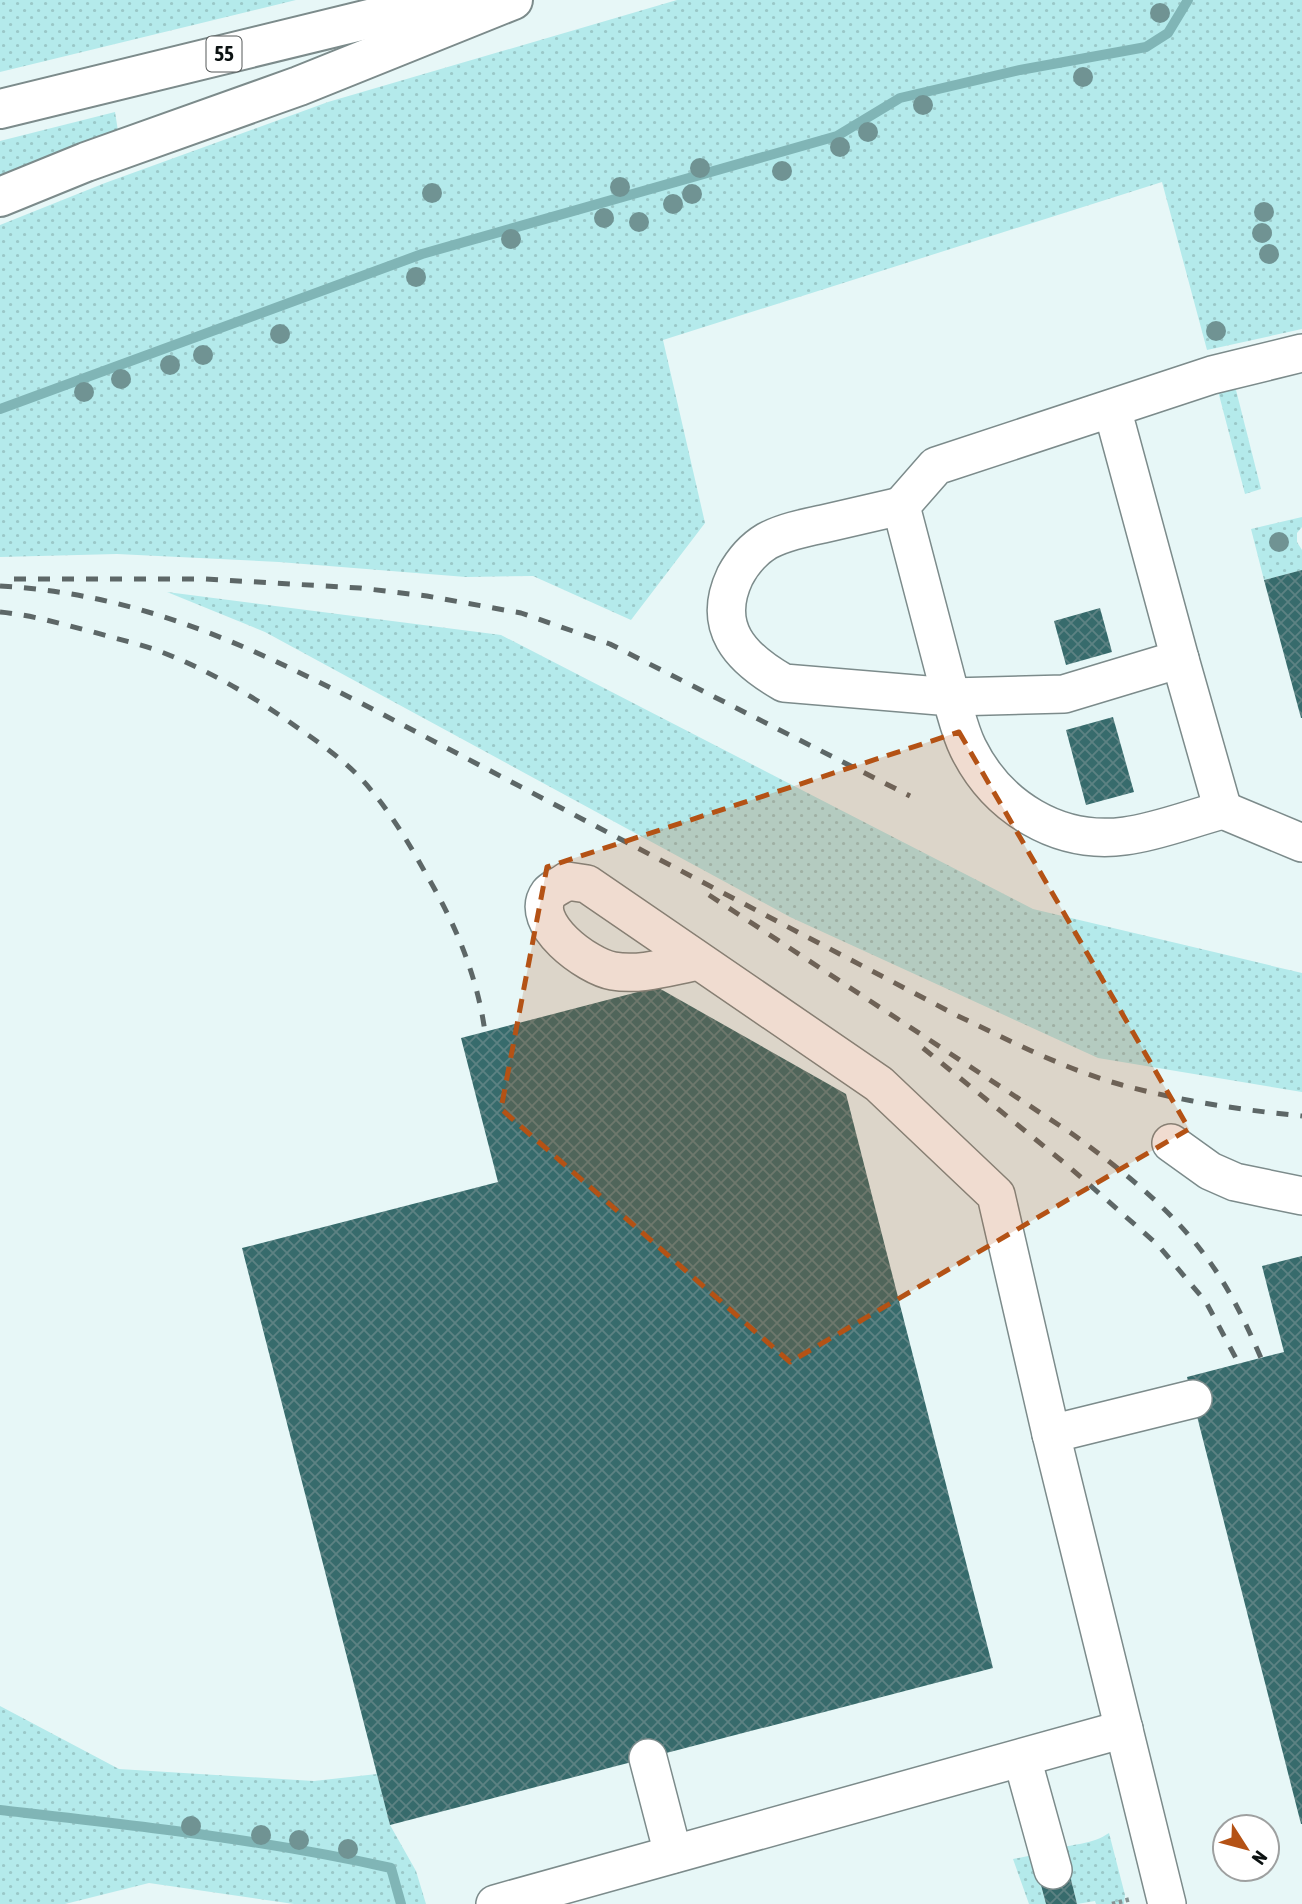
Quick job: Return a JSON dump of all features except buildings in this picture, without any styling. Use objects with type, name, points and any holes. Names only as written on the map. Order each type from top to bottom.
[{"type":"highway","name":"55","points":[[0,108],[447,0]]},
{"type":"highway","points":[[0,197],[86,162],[299,86],[513,0]]},
{"type":"lane","points":[[1180,659],[1064,694],[951,697],[784,683],[747,657],[732,635],[725,611],[728,591],[740,565],[748,554],[768,541],[792,531],[901,506],[936,466],[1212,375],[1302,353]]},
{"type":"lane","points":[[1112,408],[1223,810]]},
{"type":"lane","points":[[901,506],[951,697],[967,747],[982,770],[1010,802],[1031,818],[1058,831],[1081,835],[1125,836],[1223,810],[1302,843]]},
{"type":"lane","points":[[699,961],[879,1084],[996,1195],[1051,1434],[1167,1904]]},
{"type":"lane","points":[[1171,1143],[1210,1171],[1235,1182],[1302,1196]]},
{"type":"lane","points":[[1051,1434],[1193,1399]]},
{"type":"lane","points":[[495,1904],[1124,1729]]},
{"type":"lane","points":[[648,1758],[673,1854]]},
{"type":"lane","points":[[1022,1758],[1054,1870]]},
{"type":"path","points":[[1112,1904],[1129,1900]]},
{"type":"highlighted area","points":[[959,732],[1189,1129],[790,1362],[501,1109],[547,867]]},
{"type":"shaded area","points":[[0,0],[296,0],[0,72]]},
{"type":"shaded area","points":[[677,0],[1302,0],[1302,329],[1207,350],[1162,182],[663,340],[705,523],[631,620],[533,576],[466,577],[279,562],[117,554],[0,557],[0,225],[105,183],[328,102]]},
{"type":"shaded area","points":[[115,112],[118,131],[0,179],[0,141]]},
{"type":"shaded area","points":[[1233,388],[1236,390],[1261,489],[1245,494],[1218,391]]},
{"type":"shaded area","points":[[1302,517],[1297,542],[1302,550],[1302,570],[1264,580],[1251,529]]},
{"type":"shaded area","points":[[167,592],[501,635],[1033,909],[1302,973],[1302,1092],[1098,1058],[790,917],[265,632]]},
{"type":"shaded area","points":[[0,1706],[119,1769],[314,1781],[377,1774],[390,1825],[416,1871],[426,1904],[294,1904],[149,1883],[65,1904],[0,1904]]},
{"type":"shaded area","points":[[1109,1833],[1125,1895],[1124,1904],[1096,1904],[1095,1901],[1077,1904],[1068,1867],[1056,1849],[1090,1842]]},
{"type":"shaded area","points":[[1038,1854],[1038,1875],[1046,1904],[1029,1904],[1013,1859]]},
{"type":"waterway","points":[[0,409],[422,254],[837,136],[900,98],[1020,70],[1146,47],[1168,33],[1188,0]]},
{"type":"waterway","points":[[0,1810],[245,1841],[391,1868],[401,1904]]},
{"type":"railway","points":[[14,579],[205,579],[360,588],[427,596],[521,613],[610,644],[910,796]]},
{"type":"railway","points":[[0,586],[98,599],[143,610],[230,641],[273,660],[361,703],[954,1014],[1058,1062],[1122,1085],[1166,1096],[1302,1116]]},
{"type":"railway","points":[[0,612],[93,632],[182,660],[266,706],[346,764],[371,790],[393,820],[437,893],[470,970],[485,1032]]},
{"type":"railway","points":[[709,895],[1071,1133],[1131,1179],[1185,1231],[1216,1271],[1246,1324],[1261,1358]]},
{"type":"railway","points":[[923,1048],[1067,1165],[1158,1245],[1206,1302],[1239,1364]]}]
